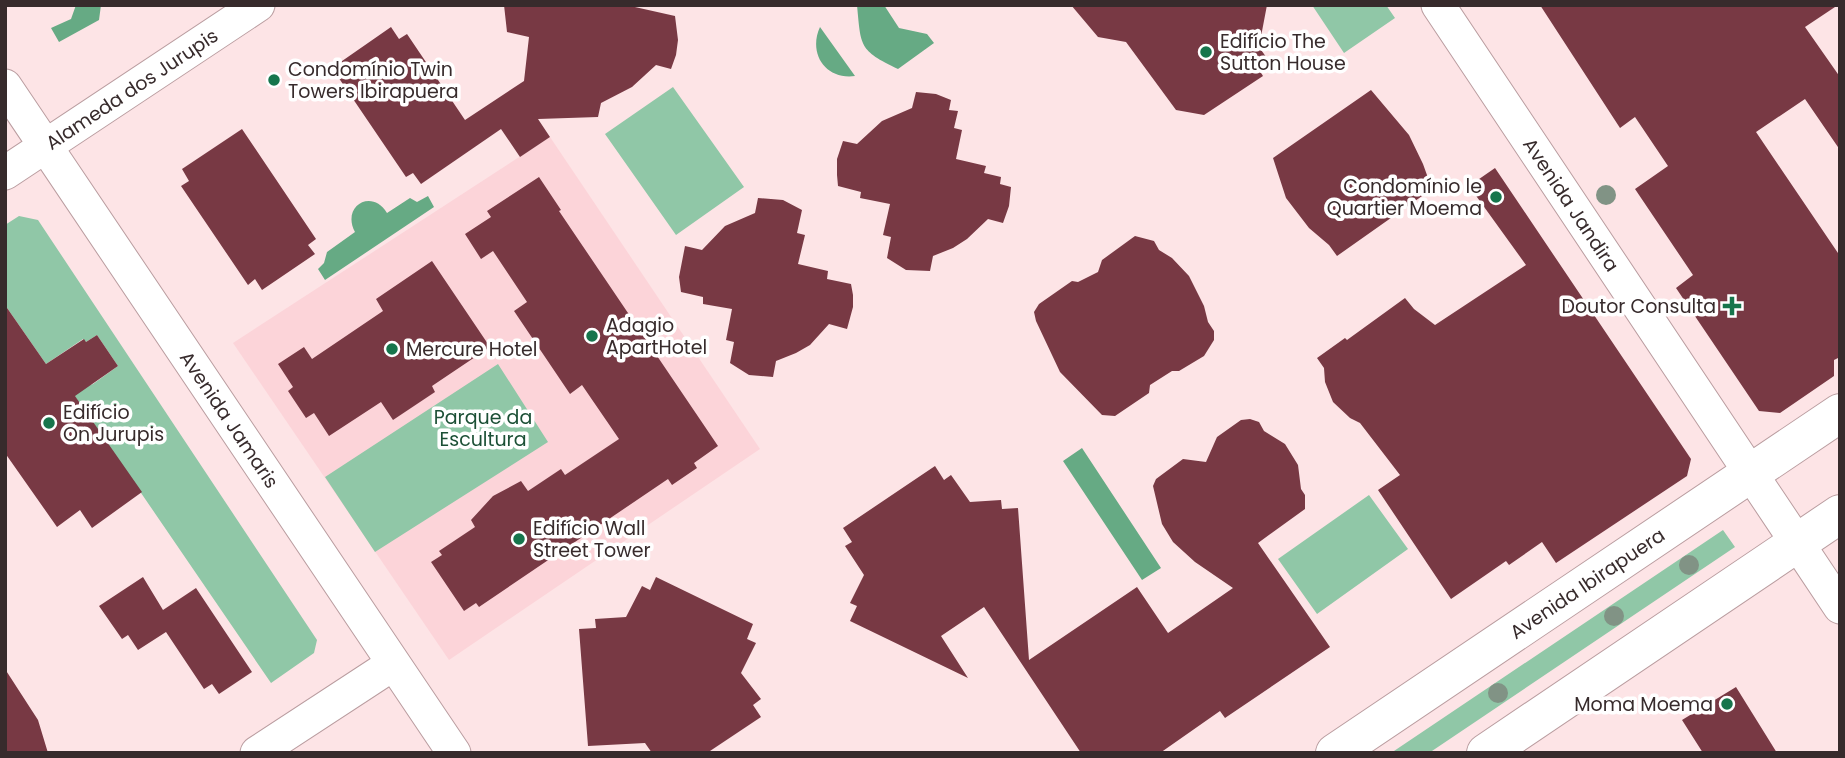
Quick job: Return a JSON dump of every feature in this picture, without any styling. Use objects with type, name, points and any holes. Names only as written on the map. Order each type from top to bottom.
[{"type":"main road","name":"Avenida Ibirapuera","points":[[1335,753],[1840,413]]},
{"type":"main road","points":[[1486,753],[1840,514]]},
{"type":"street","name":"Alameda dos Jurupis","points":[[5,173],[258,5]]},
{"type":"street","name":"Avenida Jandira","points":[[1438,5],[1840,607]]},
{"type":"street","name":"Avenida Jamaris","points":[[5,86],[454,753]]},
{"type":"street","points":[[257,753],[393,664]]},
{"type":"shaded area","points":[[76,5],[101,5],[99,20],[59,42],[51,28],[71,19]]},
{"type":"shaded area","points":[[857,5],[884,5],[899,28],[927,34],[934,43],[898,69],[876,57],[864,46]]},
{"type":"shaded area","points":[[820,27],[855,76],[835,74],[822,63],[816,46]]},
{"type":"shaded area","points":[[550,137],[760,449],[449,660],[233,343]]},
{"type":"shaded area","points":[[428,196],[434,207],[325,280],[318,269],[324,263],[327,252],[355,232],[352,215],[360,203],[374,202],[387,213],[410,198],[417,202]]},
{"type":"shaded area","points":[[1082,448],[1161,568],[1142,580],[1063,461]]},
{"type":"green space","points":[[1312,5],[1386,5],[1395,18],[1344,53]]},
{"type":"green space","points":[[673,87],[744,187],[676,235],[605,134]]},
{"type":"green space","points":[[19,216],[38,220],[317,640],[314,653],[271,683],[72,392],[93,384],[118,366],[97,335],[86,342],[83,339],[46,364],[5,305],[5,225]]},
{"type":"green space","name":"Parque da Escultura","points":[[498,364],[548,442],[375,552],[325,477]]},
{"type":"green space","points":[[1369,495],[1408,549],[1317,614],[1278,559]]},
{"type":"green space","points":[[1723,530],[1735,547],[1429,753],[1391,753]]},
{"type":"building","points":[[504,5],[626,5],[675,16],[678,40],[676,55],[671,69],[656,65],[632,87],[601,103],[598,117],[538,119],[550,137],[520,157],[501,129],[421,184],[413,173],[406,177],[332,68],[391,27],[399,39],[407,34],[465,120],[524,81],[529,37],[507,32]]},
{"type":"building","name":"Edifício The Sutton House","points":[[1071,5],[1267,5],[1259,47],[1269,61],[1258,68],[1263,76],[1204,115],[1176,110],[1126,42],[1098,37]]},
{"type":"building","points":[[1540,5],[1838,5],[1805,27],[1840,77],[1840,150],[1805,99],[1756,132],[1840,256],[1840,357],[1834,360],[1834,376],[1780,413],[1759,411],[1676,288],[1693,275],[1635,189],[1668,166],[1635,117],[1620,128]]},
{"type":"building","points":[[1371,90],[1409,135],[1432,189],[1337,256],[1329,245],[1309,228],[1286,198],[1273,158]]},
{"type":"building","points":[[916,92],[936,94],[951,100],[949,110],[958,111],[954,128],[962,130],[956,159],[986,166],[984,173],[1001,177],[1000,184],[1011,187],[1009,206],[1003,223],[988,219],[967,239],[933,256],[930,271],[906,270],[887,258],[891,237],[883,235],[890,204],[860,198],[861,192],[838,186],[837,175],[837,159],[843,141],[857,144],[882,121],[912,108]]},
{"type":"building","points":[[242,129],[316,239],[308,245],[315,254],[262,290],[255,279],[248,285],[181,186],[189,181],[182,169]]},
{"type":"building","points":[[1495,168],[1691,459],[1687,476],[1556,563],[1542,542],[1509,565],[1506,561],[1451,599],[1378,490],[1400,475],[1360,423],[1350,418],[1333,402],[1325,382],[1324,368],[1317,358],[1405,298],[1414,309],[1435,325],[1526,265],[1469,186]]},
{"type":"building","points":[[539,177],[561,210],[559,211],[718,446],[694,463],[697,468],[672,485],[668,479],[479,607],[476,603],[464,611],[431,562],[442,555],[439,551],[475,527],[471,520],[493,496],[521,481],[528,491],[561,469],[565,475],[619,439],[582,385],[570,394],[514,311],[527,302],[493,251],[481,259],[465,234],[491,217],[487,211]]},
{"type":"building","points":[[758,198],[783,200],[802,210],[797,233],[805,235],[798,264],[828,271],[827,279],[851,284],[853,295],[847,329],[829,324],[810,345],[776,361],[773,377],[749,375],[730,363],[734,342],[726,340],[732,309],[703,304],[703,297],[681,292],[679,277],[685,246],[702,250],[725,226],[755,213]]},
{"type":"building","points":[[1135,236],[1154,241],[1159,250],[1172,258],[1189,276],[1214,331],[1214,340],[1204,356],[1150,385],[1149,393],[1115,416],[1102,415],[1060,372],[1034,312],[1039,304],[1072,281],[1078,282],[1098,272],[1102,260]]},
{"type":"building","name":"Mercure Hotel","points":[[432,261],[490,347],[432,386],[435,392],[393,420],[381,402],[329,436],[314,413],[306,418],[288,391],[293,387],[278,364],[304,347],[312,359],[383,311],[376,299]]},
{"type":"building","name":"Edifício On Jurupis","points":[[5,305],[46,364],[84,339],[86,342],[97,335],[118,366],[75,396],[142,492],[92,528],[80,510],[57,527],[5,453]]},
{"type":"building","points":[[1241,420],[1259,422],[1264,431],[1285,444],[1298,465],[1301,489],[1305,495],[1305,509],[1258,543],[1330,647],[1225,718],[1220,711],[1160,753],[1081,753],[984,607],[941,636],[968,678],[850,621],[857,606],[850,603],[864,575],[845,546],[852,542],[843,528],[935,466],[944,480],[951,475],[970,502],[1001,500],[1002,509],[1018,508],[1029,660],[1137,587],[1168,633],[1233,588],[1195,562],[1173,542],[1162,524],[1153,486],[1156,479],[1183,459],[1206,462],[1217,437]]},
{"type":"building","points":[[143,577],[163,610],[196,588],[252,672],[219,694],[212,684],[204,689],[166,632],[138,650],[128,635],[122,639],[99,606]]},
{"type":"building","points":[[656,577],[753,624],[747,639],[756,643],[741,673],[761,699],[753,705],[761,717],[707,753],[652,753],[645,743],[588,746],[579,629],[596,628],[595,619],[626,617],[642,586],[650,590]]},
{"type":"building","points":[[5,669],[38,720],[48,753],[5,753]]},
{"type":"building","name":"Moma Moema","points":[[1736,687],[1777,753],[1703,753],[1682,720]]},
{"type":"place","name":"Edifício The Sutton House","points":[[1206,52]]},
{"type":"place","name":"Condomínio Twin Towers Ibirapuera","points":[[274,80]]},
{"type":"place","name":"Condomínio le Quartier Moema","points":[[1496,197]]},
{"type":"place","name":"Doutor Consulta","points":[[1732,306]]},
{"type":"place","name":"Adagio ApartHotel","points":[[592,336]]},
{"type":"place","name":"Mercure Hotel","points":[[392,349]]},
{"type":"place","name":"Edifício On Jurupis","points":[[49,423]]},
{"type":"place","name":"Edifício Wall Street Tower","points":[[519,539]]},
{"type":"place","name":"Moma Moema","points":[[1727,704]]}]
